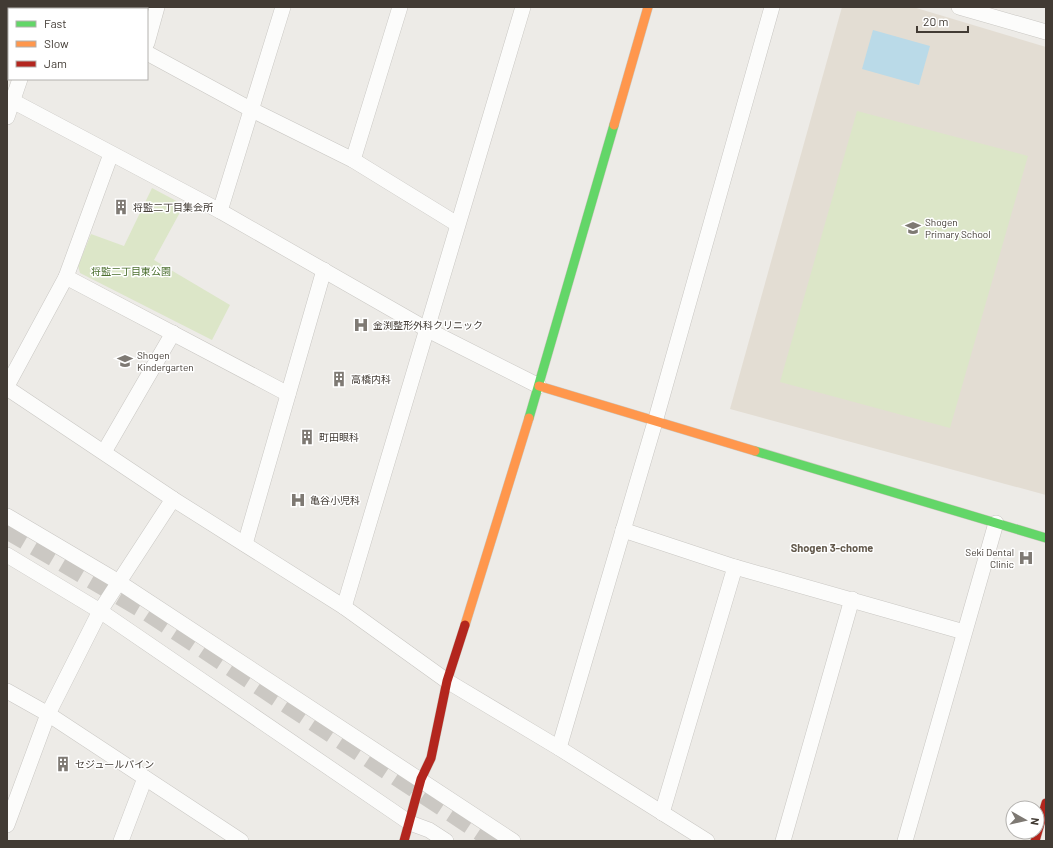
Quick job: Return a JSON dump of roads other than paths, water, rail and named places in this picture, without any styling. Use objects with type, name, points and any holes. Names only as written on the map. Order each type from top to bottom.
[{"type":"street","points":[[148,39],[157,7]]},
{"type":"street","points":[[220,211],[283,7]]},
{"type":"street","points":[[354,160],[400,7]]},
{"type":"street","points":[[344,607],[428,330],[457,224],[523,7]]},
{"type":"street","points":[[404,841],[421,779],[431,758],[447,681],[539,386],[648,7]]},
{"type":"street","points":[[559,748],[656,422],[772,7]]},
{"type":"street","points":[[959,7],[1046,32]]},
{"type":"street","points":[[148,54],[252,110],[354,160],[457,224]]},
{"type":"street","points":[[7,117],[10,99],[20,80]]},
{"type":"street","points":[[10,99],[220,211],[428,330],[539,386],[1046,538]]},
{"type":"street","points":[[112,154],[66,277],[7,387],[173,499],[344,607],[447,681],[559,748],[707,841]]},
{"type":"street","points":[[245,544],[324,270]]},
{"type":"street","points":[[66,277],[288,394]]},
{"type":"street","points":[[104,452],[173,333]]},
{"type":"street","points":[[7,825],[48,714],[100,611],[117,581],[173,499]]},
{"type":"street","points":[[7,516],[117,581],[421,779],[438,793],[513,841]]},
{"type":"street","points":[[905,841],[996,523]]},
{"type":"street","points":[[623,530],[735,567],[964,632]]},
{"type":"street","points":[[7,555],[100,611],[410,823],[428,830],[446,841]]},
{"type":"street","points":[[662,813],[735,567]]},
{"type":"street","points":[[782,841],[852,599]]},
{"type":"street","points":[[7,691],[48,714],[240,841]]},
{"type":"street","points":[[121,841],[145,778]]},
{"type":"street","points":[[1034,841],[1046,803]]},
{"type":"water","points":[[873,30],[930,46],[919,85],[862,69]]},
{"type":"tunnel","points":[[7,528],[149,611],[497,841]]},
{"type":"place","name":"将監二丁目集会所","points":[[121,207]]},
{"type":"place","name":"Shogen Primary School","points":[[913,228]]},
{"type":"place","name":"金渕整形外科クリニック","points":[[361,325]]},
{"type":"place","name":"Shogen Kindergarten","points":[[125,361]]},
{"type":"place","name":"高橋内科","points":[[339,379]]},
{"type":"place","name":"町田眼科","points":[[307,437]]},
{"type":"place","name":"亀谷小児科","points":[[298,500]]},
{"type":"place","name":"Seki Dental Clinic","points":[[1026,558]]},
{"type":"place","name":"セジュールパイン","points":[[63,764]]},
{"type":"district","name":"Shogen 3-chome","points":[[832,547]]},
{"type":"park label","name":"将監二丁目東公園","points":[[131,271]]}]
